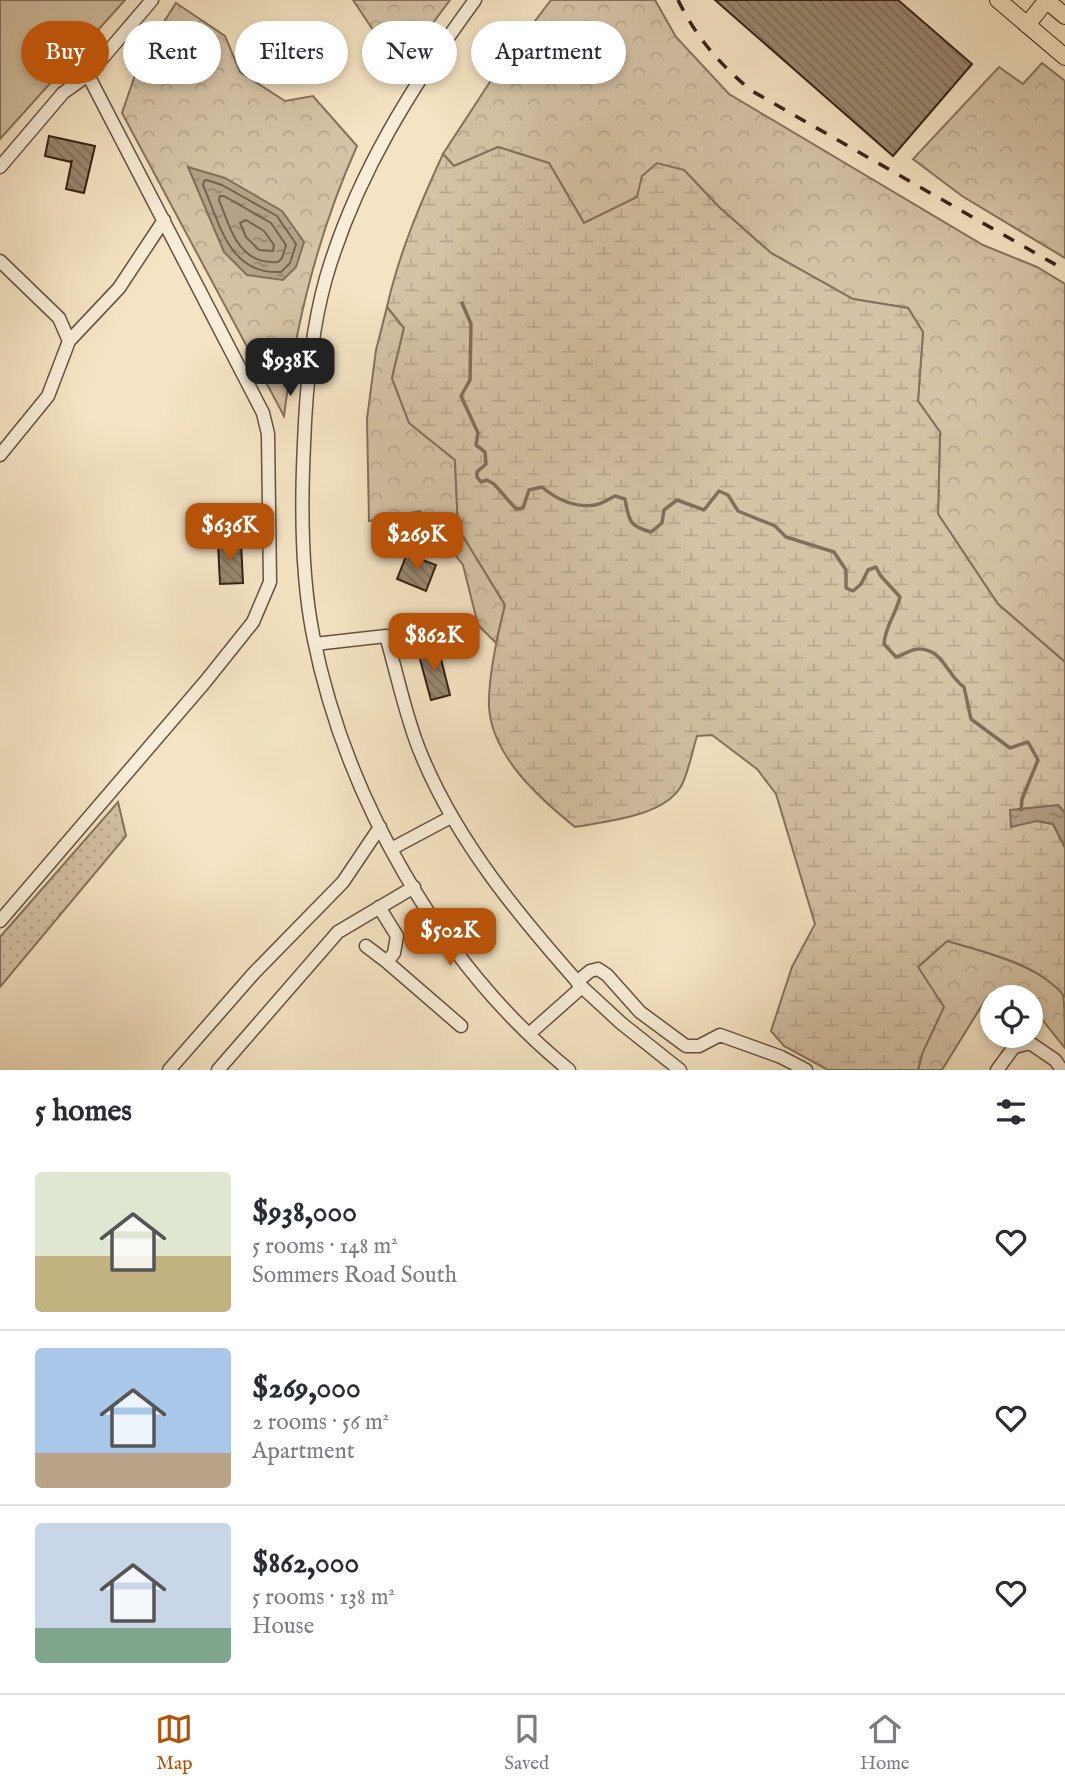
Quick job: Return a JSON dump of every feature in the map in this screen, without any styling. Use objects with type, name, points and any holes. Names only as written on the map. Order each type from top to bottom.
[{"type":"main road","points":[[998,0],[1065,57]]},
{"type":"main road","points":[[1027,25],[1046,0],[1065,16]]},
{"type":"street","points":[[109,50],[152,0]]},
{"type":"street","points":[[475,0],[419,81],[379,147],[342,230],[318,313],[305,413],[302,490],[309,600],[315,645],[342,740],[391,849],[457,951],[487,989],[529,1034],[569,1070]]},
{"type":"street","points":[[0,167],[63,93],[76,84]]},
{"type":"street","points":[[0,922],[253,622],[270,582],[266,423],[93,84]]},
{"type":"street","points":[[0,455],[48,396],[69,341],[119,288],[164,220]]},
{"type":"street","points":[[0,261],[59,318],[69,341]]},
{"type":"street","points":[[315,645],[386,636],[420,753],[452,817],[534,934],[580,985],[621,1023],[680,1070]]},
{"type":"street","points":[[391,849],[452,817]]},
{"type":"street","points":[[169,1070],[254,973],[343,882],[380,827]]},
{"type":"street","points":[[218,1070],[338,932],[414,887]]},
{"type":"street","points":[[379,906],[397,936],[394,953],[387,962]]},
{"type":"street","points":[[366,946],[461,1026]]},
{"type":"street","points":[[529,1034],[580,985],[590,971],[598,969],[607,975],[640,1012],[686,1046],[699,1046],[720,1035],[781,1057],[806,1070]]},
{"type":"street","points":[[997,1070],[1014,1047],[1030,1043],[1055,1060],[1062,1070]]},
{"type":"green space","points":[[0,0],[125,0],[106,21],[21,21],[21,84],[49,84],[0,139]]},
{"type":"green space","points":[[353,0],[450,0],[434,21],[367,21]]},
{"type":"green space","points":[[551,0],[655,0],[676,37],[729,94],[983,245],[1037,267],[1065,284],[1065,662],[998,604],[938,514],[940,432],[918,401],[923,332],[908,308],[853,299],[771,253],[719,207],[684,170],[642,176],[638,197],[584,223],[549,163],[498,147],[454,166],[443,154],[489,84],[626,84],[626,21],[535,21]]},
{"type":"green space","points":[[176,3],[203,21],[165,21]]},
{"type":"green space","points":[[221,33],[225,36],[235,60],[235,84],[259,84],[285,101],[313,96],[357,146],[331,212],[310,278],[295,346],[284,416],[122,113],[132,84],[221,84]]},
{"type":"green space","points":[[1042,63],[1065,81],[1065,258],[962,196],[913,159],[999,67],[1023,84]]},
{"type":"green space","points":[[498,147],[549,163],[584,223],[637,197],[642,176],[657,163],[684,170],[719,207],[771,253],[853,299],[908,308],[923,332],[918,401],[940,432],[938,514],[998,604],[1065,662],[1065,813],[1058,805],[1037,821],[1053,824],[1065,846],[1065,997],[1054,985],[1026,968],[995,955],[947,941],[918,967],[944,1007],[922,1054],[918,1070],[828,1070],[784,1046],[771,1031],[792,967],[815,924],[776,794],[757,769],[712,735],[697,736],[683,783],[671,798],[647,812],[575,827],[533,789],[508,759],[492,725],[489,707],[492,669],[505,605],[458,528],[455,460],[409,423],[392,378],[404,328],[387,307],[411,229],[443,154],[454,166]]},
{"type":"green space","points":[[387,307],[404,328],[392,378],[409,423],[455,460],[458,528],[505,605],[496,643],[478,625],[463,565],[420,511],[369,521],[367,419],[376,350]]},
{"type":"green space","points":[[118,802],[126,836],[0,987],[0,937]]},
{"type":"green space","points":[[947,941],[1011,961],[1043,977],[1063,995],[1065,1048],[1043,1021],[1043,985],[980,985],[980,1008],[942,1070],[918,1070],[922,1054],[918,967]]},
{"type":"water","points":[[188,167],[225,178],[282,211],[304,242],[296,267],[283,280],[247,275],[224,252]]},
{"type":"water","points":[[1058,805],[1065,813],[1065,848],[1053,824],[1037,821],[1011,827],[1010,810]]},
{"type":"building","points":[[715,0],[898,0],[972,64],[893,156]]},
{"type":"building","points":[[49,136],[95,146],[84,193],[66,189],[72,160],[71,162],[45,156]]},
{"type":"building","points":[[196,521],[210,521],[210,536],[196,536]]},
{"type":"building","points":[[241,542],[243,583],[220,584],[218,543]]},
{"type":"building","points":[[407,554],[436,565],[426,591],[397,579]]},
{"type":"building","points":[[438,647],[450,695],[431,700],[418,652]]},
{"type":"waterway","points":[[462,303],[471,324],[470,380],[461,396],[478,433],[476,445],[485,452],[486,464],[477,472],[481,482],[487,480],[494,484],[516,509],[523,508],[529,490],[542,487],[560,499],[588,506],[615,496],[625,499],[631,522],[651,532],[662,523],[664,510],[677,500],[704,510],[719,491],[728,495],[738,511],[775,526],[786,537],[834,552],[846,570],[846,588],[853,591],[861,584],[868,570],[876,567],[900,597],[886,631],[884,644],[896,657],[918,649],[933,653],[964,687],[971,719],[1010,748],[1028,742],[1038,760],[1022,799],[1021,810]]},
{"type":"railway","points":[[678,0],[710,50],[752,91],[1065,270]]}]
